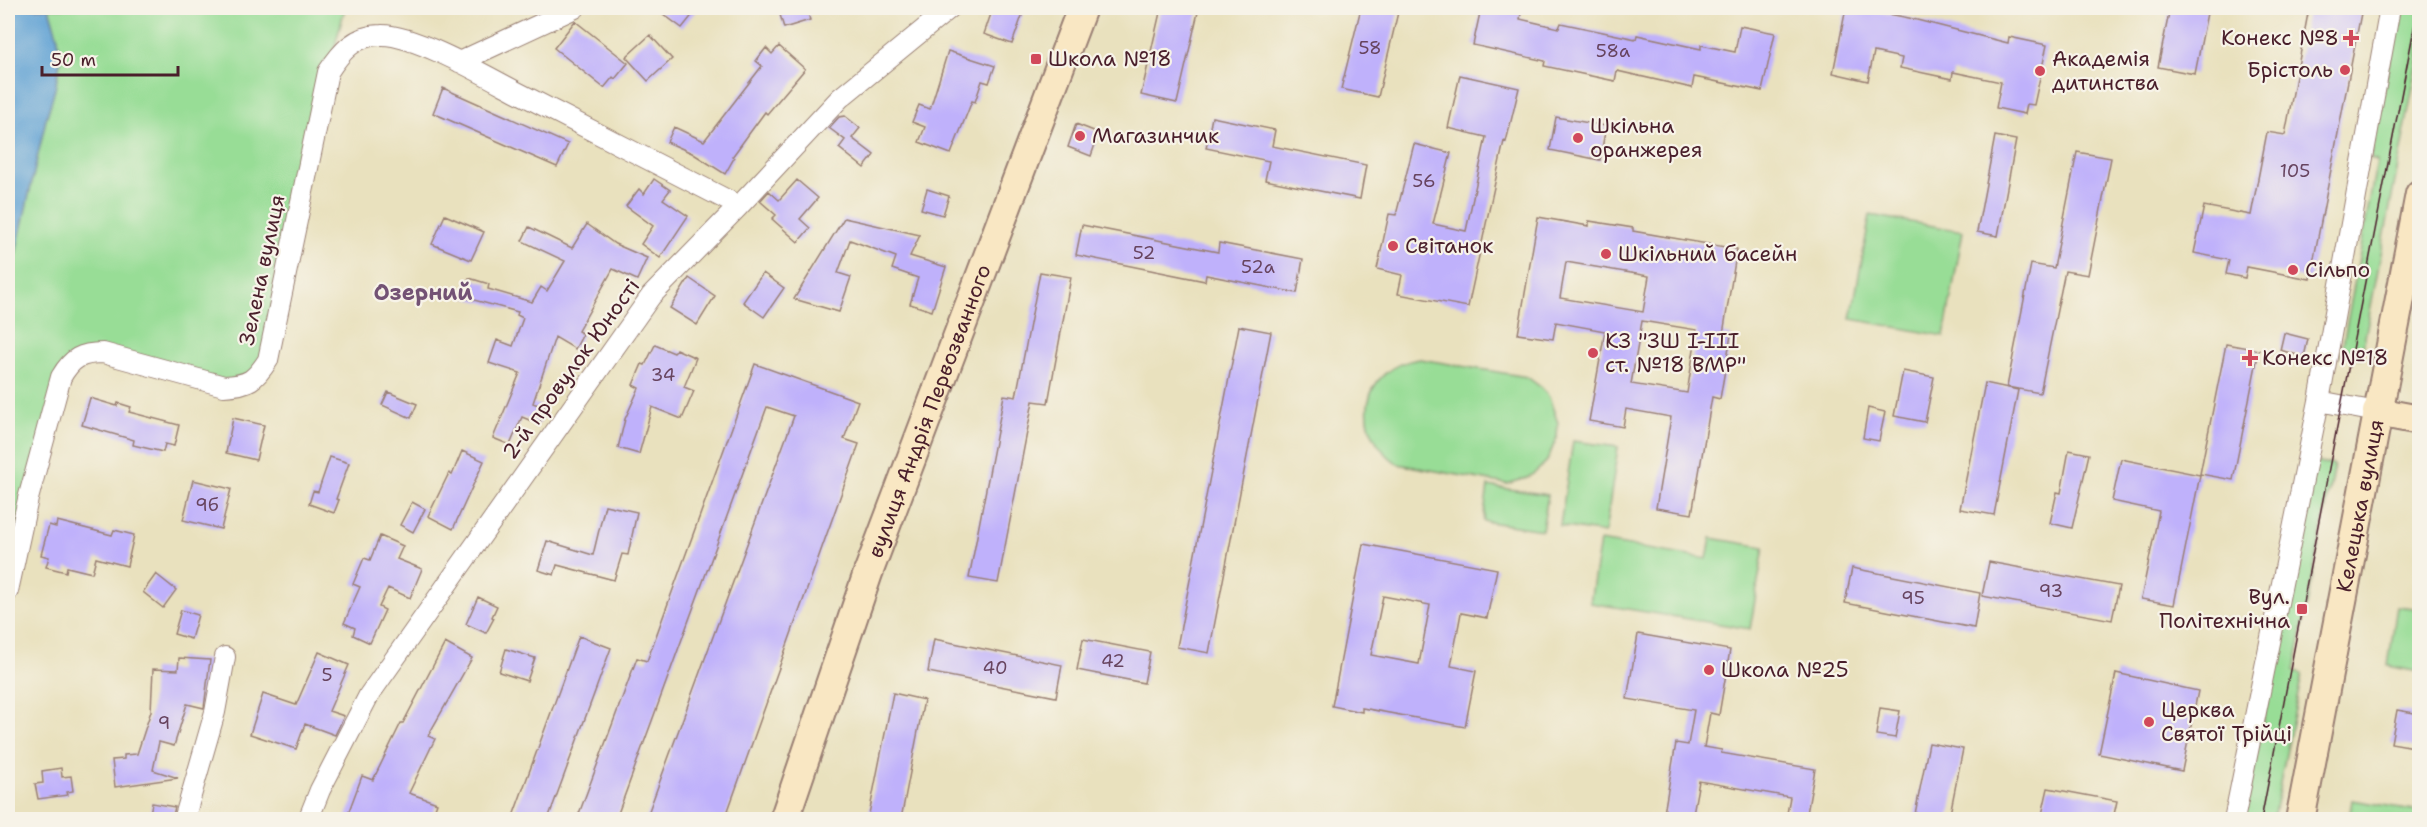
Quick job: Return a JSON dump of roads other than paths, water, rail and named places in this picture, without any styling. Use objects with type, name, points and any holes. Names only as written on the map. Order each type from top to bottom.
[{"type":"street","points":[[459,62],[575,8]]},
{"type":"street","name":"2-й провулок Юності","points":[[308,819],[320,790],[369,695],[651,296],[840,98],[950,8]]},
{"type":"street","name":"вулиця Андрія Первозванного","points":[[784,819],[868,573],[1082,8]]},
{"type":"street","points":[[2234,819],[2319,401],[2390,8]]},
{"type":"street","name":"Зелена вулиця","points":[[8,591],[28,499],[61,377],[69,363],[91,353],[103,353],[224,386],[242,385],[258,376],[268,360],[328,72],[342,50],[361,38],[379,34],[394,35],[459,62],[739,206]]},
{"type":"street","name":"Келецька вулиця","points":[[2300,819],[2420,194]]},
{"type":"street","points":[[2319,401],[2420,420]]},
{"type":"street","points":[[184,819],[215,712],[225,657]]},
{"type":"water","points":[[8,8],[49,8],[58,39],[60,62],[8,288]]},
{"type":"tram line","points":[[2261,820],[2418,8]]},
{"type":"place","name":"Конекс №8","points":[[2351,38]]},
{"type":"place","name":"Школа №18","points":[[1036,59]]},
{"type":"place","name":"Брістоль","points":[[2345,70]]},
{"type":"place","name":"Академія дитинства","points":[[2040,71]]},
{"type":"place","name":"Магазинчик","points":[[1080,136]]},
{"type":"place","name":"Шкільна оранжерея","points":[[1578,138]]},
{"type":"place","name":"Світанок","points":[[1393,246]]},
{"type":"place","name":"Шкільний басейн","points":[[1606,254]]},
{"type":"place","name":"Сільпо","points":[[2293,270]]},
{"type":"place","name":"КЗ \"ЗШ І-ІІІ ст. №18 ВМР\"","points":[[1593,353]]},
{"type":"place","name":"Конекс №18","points":[[2250,358]]},
{"type":"place","name":"Вул. Політехнічна","points":[[2302,609]]},
{"type":"place","name":"Школа №25","points":[[1709,670]]},
{"type":"place","name":"Церква Святої Трійці","points":[[2149,722]]},
{"type":"district","name":"Озерний","points":[[423,292]]}]
